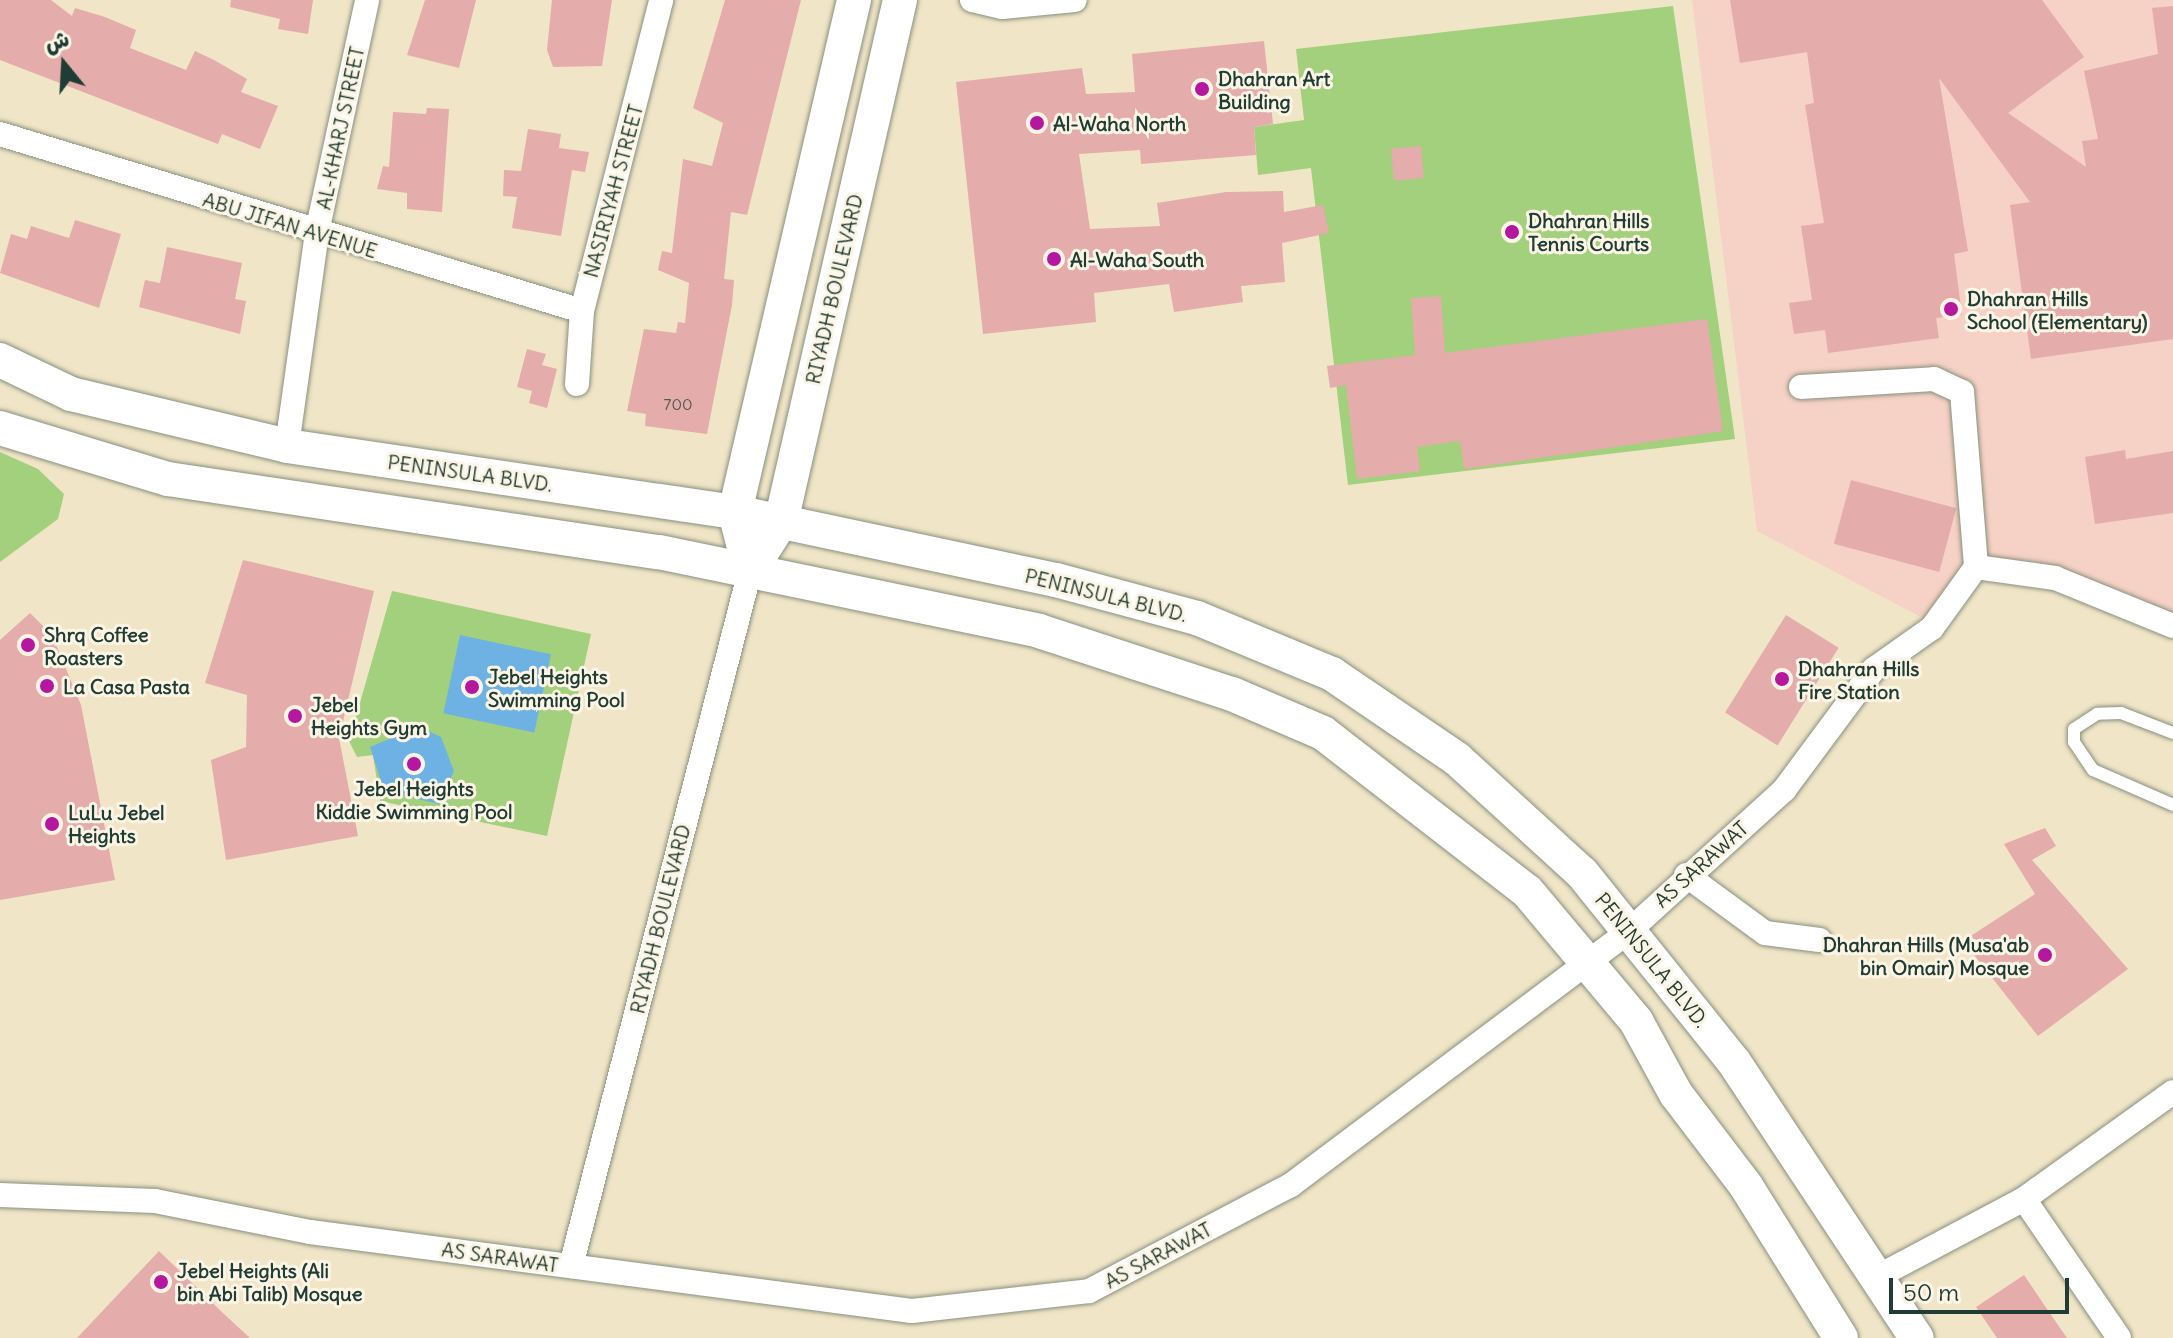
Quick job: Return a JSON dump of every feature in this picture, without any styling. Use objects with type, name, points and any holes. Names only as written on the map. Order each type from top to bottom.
[{"type":"main road","name":"RIYADH BOULEVARD","points":[[750,571],[735,512],[854,0]]},
{"type":"main road","name":"RIYADH BOULEVARD","points":[[750,571],[781,522],[900,0]]},
{"type":"main road","name":"PENINSULA BLVD.","points":[[0,360],[71,394],[287,446],[735,512],[1197,618],[1332,674],[1457,759],[1582,873],[1734,1062],[1917,1338]]},
{"type":"main road","points":[[0,428],[168,479],[271,489],[750,571],[1039,631],[1232,694],[1323,733],[1527,891],[1636,1021],[1676,1094],[1746,1186],[1841,1338]]},
{"type":"street","name":"AL-KHARJ STREET","points":[[287,446],[317,232],[367,0]]},
{"type":"street","name":"NASIRIYAH STREET","points":[[577,384],[582,311],[661,0]]},
{"type":"street","points":[[972,0],[1002,7],[1075,0]]},
{"type":"street","name":"ABU JIFAN AVENUE","points":[[0,134],[582,311]]},
{"type":"street","points":[[1801,387],[1934,379],[1962,392],[1976,567],[2055,578],[2173,626]]},
{"type":"street","name":"AS SARAWAT","points":[[0,1195],[155,1201],[310,1232],[912,1311],[1089,1291],[1291,1185],[1629,931],[1686,875],[1784,790],[1874,669],[1932,628],[1976,567]]},
{"type":"street","name":"RIYADH BOULEVARD","points":[[571,1266],[750,571]]},
{"type":"street","points":[[1686,875],[1765,933],[1820,940]]},
{"type":"street","points":[[1875,1278],[2024,1199],[2173,1092]]},
{"type":"street","points":[[2024,1199],[2119,1338]]},
{"type":"lane","points":[[2173,733],[2121,713],[2097,714],[2074,729],[2074,742],[2093,770],[2173,805]]},
{"type":"shaded area","name":"Dhahran Hills School (Elementary)","points":[[1692,0],[2173,0],[2173,624],[1989,567],[1940,627],[1757,531]]},
{"type":"green space","name":"Dhahran Hills Tennis Courts","points":[[1673,6],[1735,439],[1348,485],[1311,168],[1258,175],[1254,127],[1304,120],[1296,49]]},
{"type":"green space","points":[[0,452],[38,469],[64,494],[58,519],[0,562]]},
{"type":"green space","name":"Jebel Heights Swimming Pool","points":[[392,591],[591,634],[547,836],[380,801],[373,755],[357,757],[349,741]]},
{"type":"water","name":"Jebel Heights Swimming Pool","points":[[460,635],[551,654],[534,733],[443,713]]},
{"type":"water","name":"Jebel Heights Kiddie Swimming Pool","points":[[407,721],[441,737],[454,771],[439,804],[384,791],[370,747],[394,737]]},
{"type":"building","points":[[0,0],[51,0],[72,16],[75,8],[105,17],[136,30],[130,48],[186,70],[195,51],[214,60],[247,79],[241,92],[278,106],[260,149],[222,134],[218,144],[0,60]]},
{"type":"building","points":[[231,0],[313,0],[308,34],[278,29],[280,19],[230,7]]},
{"type":"building","points":[[425,0],[476,0],[459,68],[407,55]]},
{"type":"building","points":[[552,0],[612,0],[602,66],[553,67],[547,50]]},
{"type":"building","points":[[725,0],[801,0],[747,215],[731,212],[724,279],[734,280],[732,305],[707,434],[645,426],[646,414],[627,411],[644,329],[676,333],[678,322],[685,323],[689,283],[658,270],[662,251],[672,253],[683,159],[712,166],[723,123],[693,108]]},
{"type":"building","points":[[1730,0],[2042,0],[2084,57],[2008,113],[2086,167],[2082,141],[2098,139],[2084,71],[2158,54],[2152,8],[2173,6],[2173,339],[2031,359],[2010,205],[2030,202],[1939,78],[1968,251],[1954,254],[1962,315],[1936,318],[1939,338],[1828,353],[1825,330],[1794,334],[1789,303],[1812,300],[1801,226],[1824,223],[1805,105],[1814,103],[1807,52],[1740,63]]},
{"type":"building","points":[[1264,41],[1273,124],[1254,127],[1256,155],[1141,164],[1140,150],[1079,154],[1090,229],[1160,226],[1157,203],[1226,192],[1283,191],[1284,212],[1323,205],[1329,233],[1282,243],[1285,282],[1241,286],[1243,302],[1174,312],[1169,284],[1094,293],[1096,322],[983,334],[956,82],[1082,68],[1086,94],[1135,92],[1132,54]]},
{"type":"building","points":[[427,108],[449,109],[442,212],[407,209],[407,193],[377,189],[383,166],[389,167],[393,112],[426,114]]},
{"type":"building","points":[[528,129],[561,134],[559,148],[589,152],[585,172],[572,170],[561,236],[512,228],[517,197],[503,196],[504,170],[521,171]]},
{"type":"building","points":[[1421,146],[1424,178],[1394,180],[1391,149]]},
{"type":"building","points":[[75,220],[121,234],[99,308],[0,273],[11,234],[27,239],[31,226],[69,238]]},
{"type":"building","points":[[167,247],[242,263],[235,299],[246,301],[240,334],[139,307],[145,280],[160,283]]},
{"type":"building","points":[[1441,296],[1445,353],[1707,319],[1723,431],[1464,469],[1460,441],[1417,447],[1420,471],[1357,479],[1346,385],[1330,388],[1327,366],[1415,355],[1411,298]]},
{"type":"building","points":[[527,349],[546,354],[542,365],[557,369],[547,408],[529,403],[532,391],[517,387]]},
{"type":"building","points":[[2125,450],[2126,459],[2173,451],[2173,513],[2095,524],[2085,457]]},
{"type":"building","points":[[1851,480],[1956,508],[1939,572],[1834,544]]},
{"type":"building","name":"Jebel Heights Gym","points":[[243,560],[374,591],[339,738],[358,836],[226,860],[211,760],[246,747],[247,695],[205,683]]},
{"type":"building","points":[[30,613],[52,635],[81,705],[115,880],[0,900],[0,640]]},
{"type":"building","name":"Dhahran Hills Fire Station","points":[[1786,615],[1839,648],[1778,745],[1725,713]]},
{"type":"building","name":"Dhahran Hills (Musa'ab bin Omair) Mosque","points":[[2045,828],[2056,846],[2032,860],[2128,969],[2038,1036],[1963,941],[2035,894],[2004,844]]},
{"type":"building","name":"Jebel Heights (Ali bin Abi Talib) Mosque","points":[[159,1251],[224,1314],[250,1338],[77,1338]]},
{"type":"building","points":[[2024,1275],[2067,1338],[1997,1338],[1976,1307]]},
{"type":"place","name":"Dhahran Art Building","points":[[1202,89]]},
{"type":"place","name":"Al-Waha North","points":[[1037,123]]},
{"type":"place","name":"Dhahran Hills Tennis Courts","points":[[1512,232]]},
{"type":"place","name":"Al-Waha South","points":[[1054,259]]},
{"type":"place","name":"Dhahran Hills School (Elementary)","points":[[1951,309]]},
{"type":"place","name":"Shrq Coffee Roasters","points":[[28,645]]},
{"type":"place","name":"Dhahran Hills Fire Station","points":[[1782,679]]},
{"type":"place","name":"La Casa Pasta","points":[[47,686]]},
{"type":"place","name":"Jebel Heights Swimming Pool","points":[[472,687]]},
{"type":"place","name":"Jebel Heights Gym","points":[[295,716]]},
{"type":"place","name":"Jebel Heights Kiddie Swimming Pool","points":[[414,764]]},
{"type":"place","name":"LuLu Jebel Heights","points":[[52,824]]},
{"type":"place","name":"Dhahran Hills (Musa'ab bin Omair) Mosque","points":[[2045,955]]},
{"type":"place","name":"Jebel Heights (Ali bin Abi Talib) Mosque","points":[[161,1282]]}]
